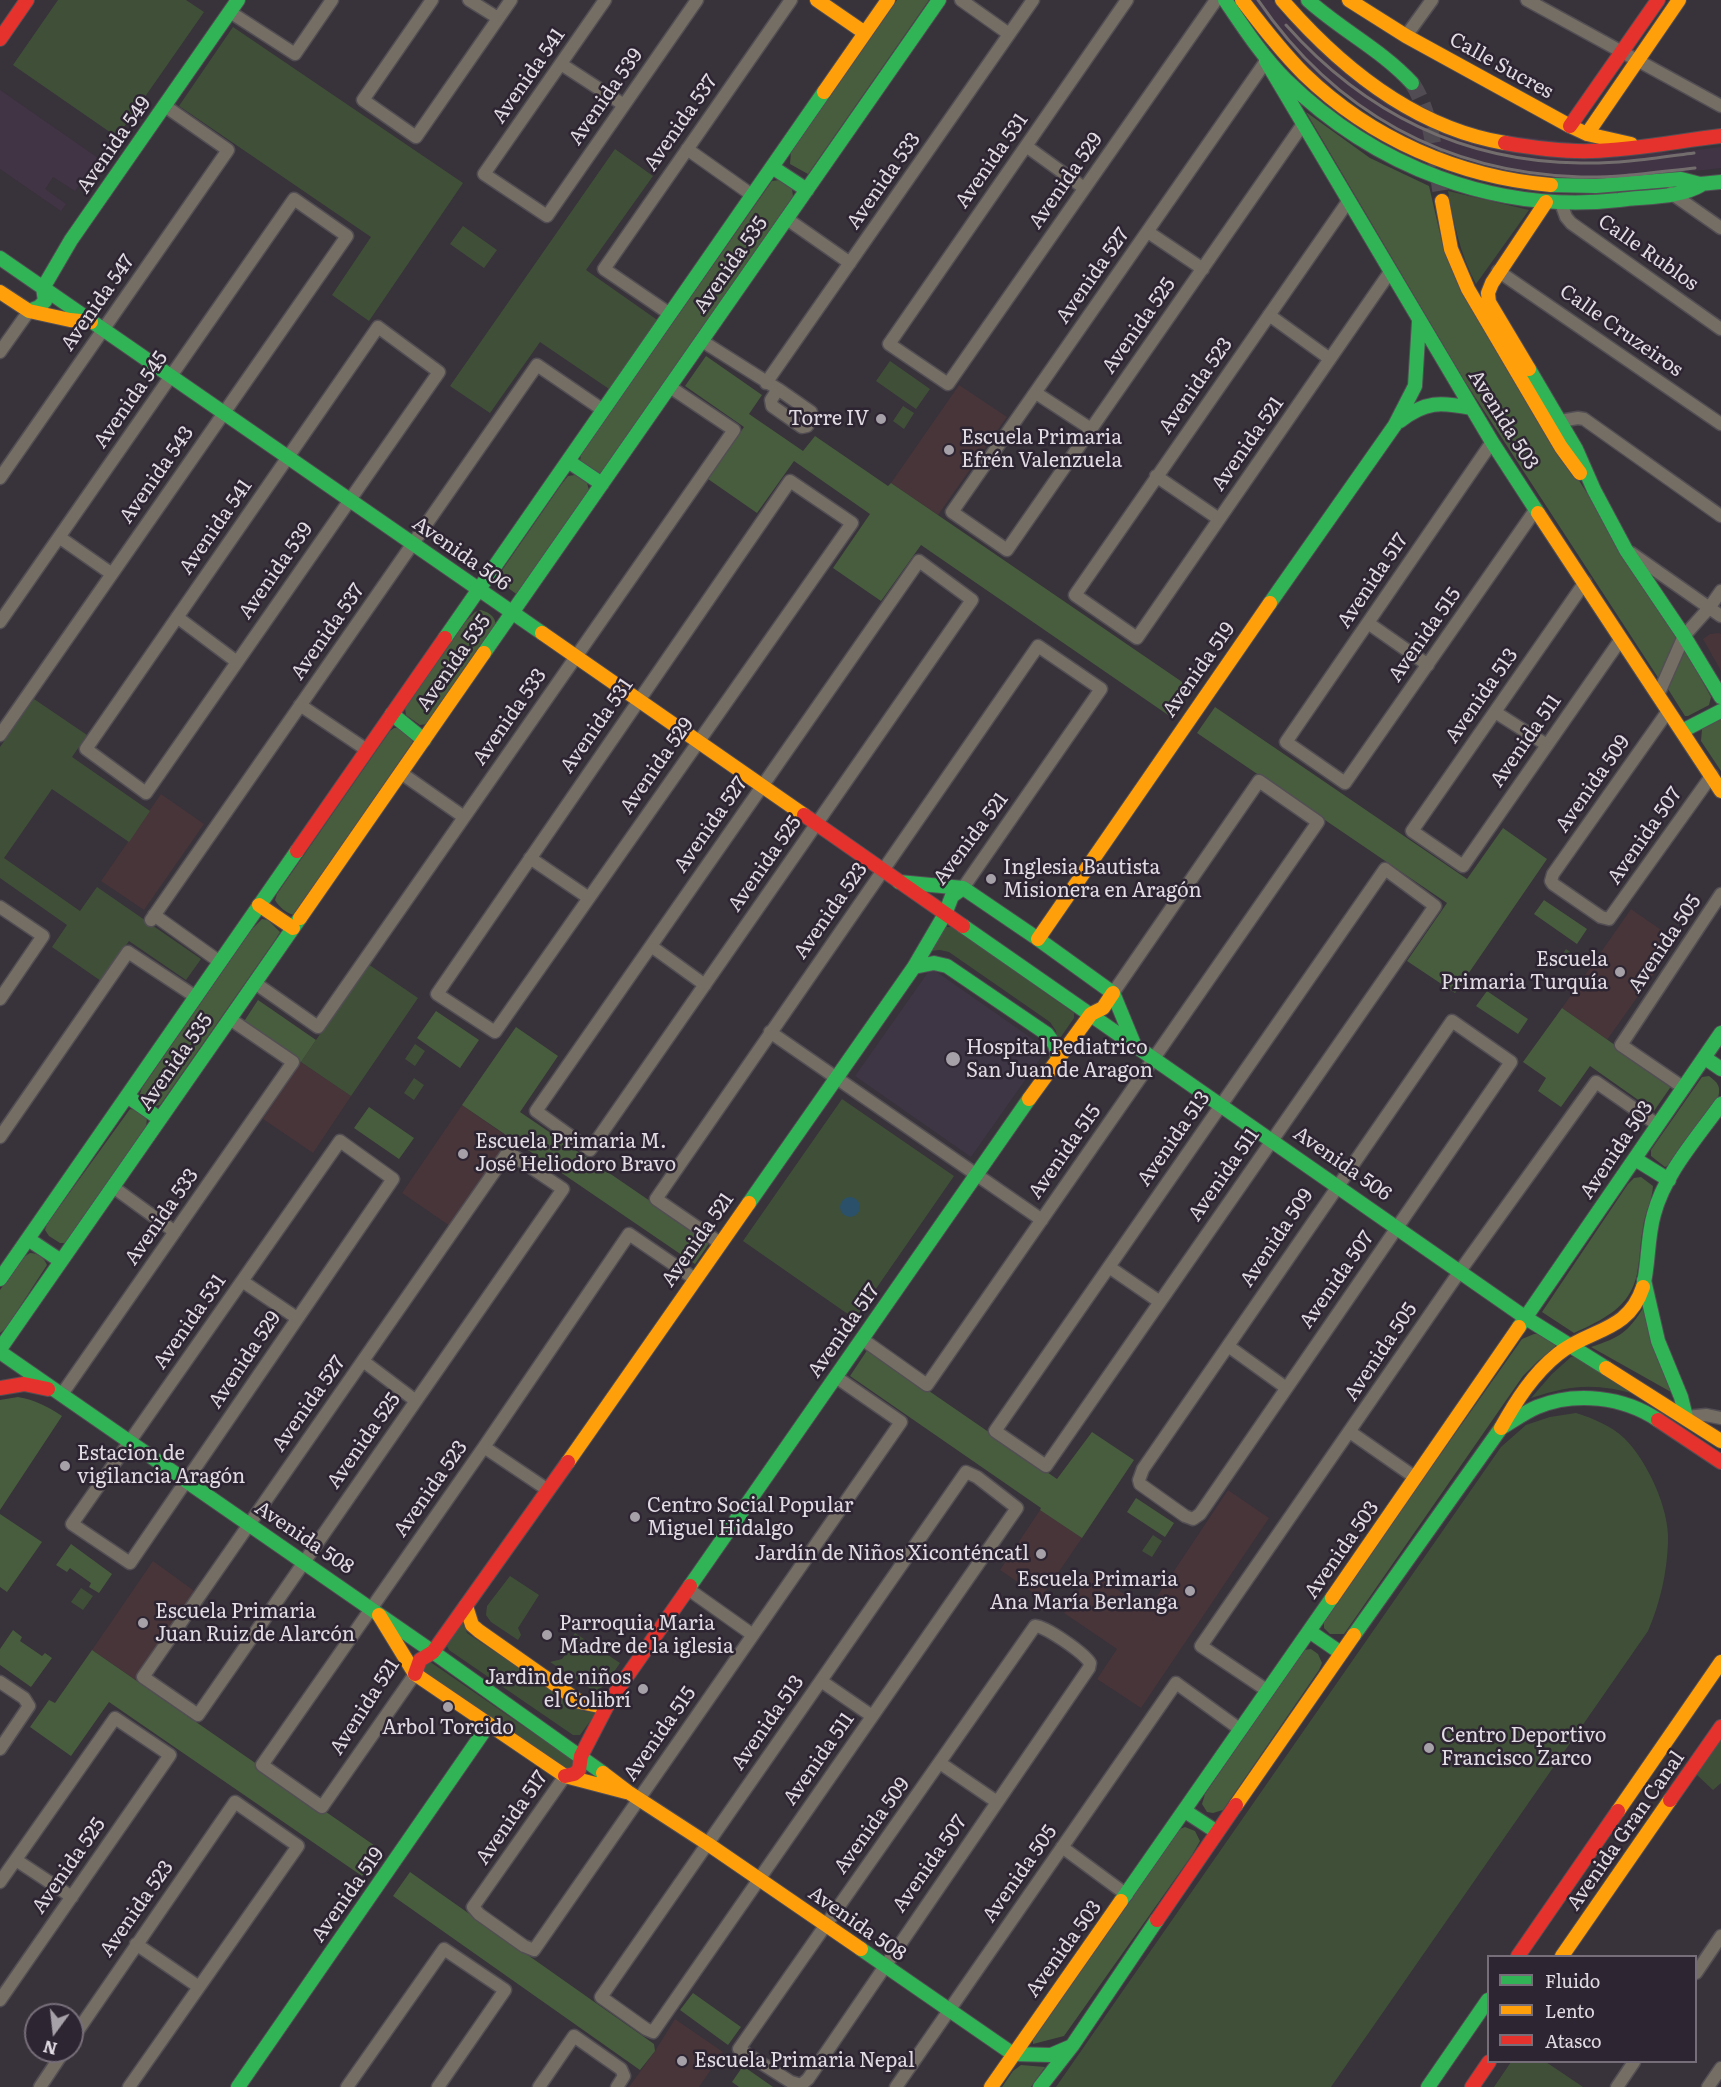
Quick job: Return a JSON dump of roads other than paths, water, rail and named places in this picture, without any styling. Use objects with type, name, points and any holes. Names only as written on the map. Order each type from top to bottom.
[{"type":"main road","name":"Avenida 549","points":[[29,311],[39,307],[45,301],[43,288],[71,240],[238,0]]},
{"type":"main road","points":[[816,0],[865,33]]},
{"type":"main road","name":"Avenida 535","points":[[2,1273],[28,1239],[888,0]]},
{"type":"main road","name":"Avenida 535","points":[[0,1350],[939,0]]},
{"type":"main road","points":[[1225,0],[1266,61],[1304,98],[1385,154],[1425,172],[1491,193],[1561,203],[1687,192],[1703,184],[1721,182]]},
{"type":"main road","points":[[1242,0],[1279,50],[1327,95],[1349,113],[1387,137],[1433,159],[1480,175],[1546,186],[1595,187],[1684,179],[1703,184]]},
{"type":"main road","points":[[1282,0],[1320,44],[1342,64],[1389,98],[1441,124],[1503,143],[1530,148],[1589,151],[1721,136]]},
{"type":"main road","points":[[1308,0],[1336,25],[1394,66],[1412,83]]},
{"type":"main road","name":"Calle Sucres","points":[[1349,0],[1406,36],[1570,126],[1587,134],[1643,146]]},
{"type":"main road","points":[[1570,126],[1658,0]]},
{"type":"main road","points":[[1587,134],[1678,0]]},
{"type":"main road","points":[[0,39],[21,2]]},
{"type":"main road","name":"Avenida 503","points":[[1266,61],[1492,442],[1721,791]]},
{"type":"main road","points":[[772,167],[807,190]]},
{"type":"main road","points":[[1442,201],[1451,249],[1468,289],[1561,447],[1594,490]]},
{"type":"main road","points":[[1546,202],[1498,271],[1488,293],[1490,302],[1576,449],[1594,490],[1626,550],[1684,636],[1721,697]]},
{"type":"main road","name":"Avenida 506","points":[[0,258],[289,456],[512,614],[1526,1318],[1721,1441]]},
{"type":"main road","points":[[0,291],[29,311],[97,325]]},
{"type":"main road","name":"Avenida 519","points":[[1038,939],[1395,425],[1415,386],[1419,320]]},
{"type":"main road","name":"Avenida 519","points":[[1395,425],[1414,409],[1424,405],[1447,403],[1471,408]]},
{"type":"main road","points":[[568,461],[602,484]]},
{"type":"main road","points":[[1682,731],[1721,711]]},
{"type":"main road","points":[[392,714],[424,740]]},
{"type":"main road","name":"Avenida 506","points":[[899,882],[963,888],[1113,993]]},
{"type":"main road","name":"Avenida 521","points":[[415,1674],[418,1660],[433,1652],[548,1490],[914,967],[945,914],[952,896],[963,888]]},
{"type":"main road","points":[[259,905],[293,928]]},
{"type":"main road","points":[[914,967],[934,963],[947,966],[1047,1034],[1055,1045],[1058,1058]]},
{"type":"main road","points":[[1113,993],[1134,1044]]},
{"type":"main road","name":"Avenida 517","points":[[565,1776],[579,1770],[581,1756],[609,1702],[1058,1058],[1091,1014],[1103,1008],[1113,993]]},
{"type":"main road","name":"Avenida 503","points":[[991,2087],[1416,1478],[1721,1033]]},
{"type":"main road","points":[[1705,1058],[1721,1069]]},
{"type":"main road","points":[[127,1096],[160,1119]]},
{"type":"main road","points":[[1040,2087],[1072,2046],[1217,1832],[1510,1412],[1555,1356],[1621,1320],[1631,1312],[1638,1301],[1644,1280],[1652,1220],[1657,1203],[1669,1180],[1721,1104]]},
{"type":"main road","points":[[1635,1159],[1669,1180]]},
{"type":"main road","points":[[28,1239],[61,1261]]},
{"type":"main road","points":[[1644,1280],[1658,1341],[1681,1397],[1686,1417]]},
{"type":"main road","name":"Avenida 508","points":[[0,1350],[375,1611],[633,1795],[1013,2054]]},
{"type":"main road","points":[[0,1388],[33,1384],[62,1394]]},
{"type":"main road","points":[[1501,1428],[1537,1407],[1561,1400],[1597,1398],[1631,1406],[1648,1413],[1721,1462]]},
{"type":"main road","points":[[466,1606],[472,1625],[478,1631],[580,1702],[599,1706],[609,1702]]},
{"type":"main road","name":"Avenida 508","points":[[375,1611],[415,1674],[565,1776],[633,1795]]},
{"type":"main road","points":[[1309,1631],[1341,1653]]},
{"type":"main road","name":"Avenida Gran Canal","points":[[1519,1955],[1721,1662]]},
{"type":"main road","name":"Avenida 519","points":[[238,2087],[489,1724]]},
{"type":"main road","name":"Avenida Gran Canal","points":[[1563,1955],[1721,1727]]},
{"type":"main road","points":[[1185,1811],[1217,1832]]},
{"type":"main road","points":[[1428,2087],[1487,2001]]},
{"type":"main road","points":[[1013,2054],[1051,2055],[1072,2046]]},
{"type":"main road","points":[[1472,2087],[1488,2063]]},
{"type":"street","points":[[230,12],[295,54],[332,0]]},
{"type":"street","points":[[432,0],[363,100],[416,137],[510,0]]},
{"type":"street","points":[[469,0],[498,18]]},
{"type":"street","name":"Avenida 541","points":[[547,216],[484,174],[605,0]]},
{"type":"street","name":"Avenida 539","points":[[547,216],[697,0]]},
{"type":"street","name":"Avenida 537","points":[[670,314],[604,269],[791,0]]},
{"type":"street","points":[[961,0],[1010,34]]},
{"type":"street","name":"Avenida 533","points":[[702,341],[772,386],[850,263],[1033,0]]},
{"type":"street","name":"Avenida 531","points":[[948,384],[889,344],[1127,0]]},
{"type":"street","name":"Avenida 529","points":[[948,384],[1216,0]]},
{"type":"street","points":[[1406,36],[1432,0]]},
{"type":"street","points":[[1527,0],[1721,106]]},
{"type":"street","name":"Avenida 527","points":[[1007,550],[952,513],[1266,61]]},
{"type":"street","points":[[561,64],[624,105]]},
{"type":"street","name":"Avenida 547","points":[[0,478],[97,325],[228,150],[165,106]]},
{"type":"street","name":"Avenida 525","points":[[1007,550],[1303,124]]},
{"type":"street","points":[[1026,146],[1084,188]]},
{"type":"street","points":[[687,149],[752,195]]},
{"type":"street","points":[[1671,193],[1721,228]]},
{"type":"street","name":"Avenida 543","points":[[0,735],[346,236],[294,199]]},
{"type":"street","name":"Avenida 545","points":[[0,622],[294,199]]},
{"type":"street","name":"Avenida 523","points":[[1137,638],[1075,595],[1349,200]]},
{"type":"street","name":"Calle Rublos","points":[[1561,203],[1568,221],[1721,329]]},
{"type":"street","points":[[787,219],[850,263]]},
{"type":"street","points":[[1148,232],[1203,269]]},
{"type":"street","name":"Calle Cruzeiros","points":[[1498,271],[1721,424]]},
{"type":"street","name":"Avenida 521","points":[[1137,638],[1390,272]]},
{"type":"street","points":[[0,352],[29,311]]},
{"type":"street","points":[[1269,315],[1330,359]]},
{"type":"street","name":"Avenida 541","points":[[146,793],[86,749],[378,327]]},
{"type":"street","name":"Avenida 539","points":[[146,793],[439,372],[378,327]]},
{"type":"street","name":"Avenida 537","points":[[220,962],[153,917],[300,705],[537,365],[603,410]]},
{"type":"street","name":"Avenida 533","points":[[255,983],[318,1027],[465,817],[734,430],[670,387]]},
{"type":"street","points":[[1036,393],[1091,429]]},
{"type":"street","points":[[1560,422],[1584,419],[1721,516]]},
{"type":"street","name":"Avenida 517","points":[[1345,783],[1286,742],[1492,442]]},
{"type":"street","points":[[1156,476],[1219,519]]},
{"type":"street","name":"Avenida 531","points":[[495,1032],[437,994],[790,481]]},
{"type":"street","name":"Avenida 529","points":[[495,1032],[852,523],[790,481]]},
{"type":"street","name":"Avenida 515","points":[[1345,783],[1536,509]]},
{"type":"street","points":[[59,537],[112,574]]},
{"type":"street","points":[[1626,550],[1721,616]]},
{"type":"street","name":"Avenida 527","points":[[590,1150],[536,1111],[919,561]]},
{"type":"street","name":"Avenida 525","points":[[590,1150],[972,600],[919,561]]},
{"type":"street","name":"Avenida 513","points":[[1463,866],[1412,831],[1585,582]]},
{"type":"street","points":[[1658,695],[1684,636],[1721,591]]},
{"type":"street","points":[[177,617],[237,662]]},
{"type":"street","points":[[1368,623],[1428,665]]},
{"type":"street","name":"Avenida 511","points":[[1463,866],[1621,639]]},
{"type":"street","name":"Avenida 523","points":[[720,1243],[656,1198],[770,1032],[1038,646],[1101,689]]},
{"type":"street","name":"Avenida 521","points":[[963,888],[1101,689]]},
{"type":"street","points":[[300,705],[367,750]]},
{"type":"street","name":"Avenida 509","points":[[1609,920],[1556,887],[1551,881],[1553,874],[1668,711]]},
{"type":"street","points":[[1495,712],[1547,745]]},
{"type":"street","points":[[401,773],[465,817]]},
{"type":"street","name":"Avenida 507","points":[[1609,920],[1712,775]]},
{"type":"street","name":"Avenida 517","points":[[1113,993],[1259,781],[1318,822]]},
{"type":"street","name":"Avenida 515","points":[[862,1339],[927,1385],[1318,822]]},
{"type":"street","points":[[530,858],[589,898]]},
{"type":"street","name":"Avenida 513","points":[[1046,1466],[995,1431],[1385,869],[1435,906]]},
{"type":"street","name":"Avenida 505","points":[[1684,1088],[1621,1045],[1721,894]]},
{"type":"street","name":"Avenida 511","points":[[1046,1466],[1435,906]]},
{"type":"street","points":[[0,907],[43,936],[0,999]]},
{"type":"street","points":[[651,946],[705,985]]},
{"type":"street","points":[[0,1137],[128,952],[196,997]]},
{"type":"street","name":"Avenida 533","points":[[62,1394],[293,1062],[230,1019]]},
{"type":"street","name":"Avenida 509","points":[[1193,1519],[1185,1516],[1140,1484],[1143,1469],[1452,1021]]},
{"type":"street","name":"Avenida 507","points":[[1193,1519],[1200,1514],[1511,1062],[1452,1021]]},
{"type":"street","points":[[770,1032],[1042,1220]]},
{"type":"street","name":"Avenida 505","points":[[1268,1691],[1201,1646],[1460,1271],[1596,1082],[1658,1125]]},
{"type":"street","name":"Avenida 531","points":[[130,1563],[72,1524],[340,1142],[393,1179]]},
{"type":"street","name":"Avenida 527","points":[[198,1715],[142,1677],[508,1152]]},
{"type":"street","name":"Avenida 525","points":[[198,1715],[563,1189],[508,1152]]},
{"type":"street","name":"Avenida 529","points":[[130,1563],[393,1179]]},
{"type":"street","points":[[113,1187],[175,1232]]},
{"type":"street","name":"Avenida 523","points":[[322,1807],[262,1765],[375,1611],[629,1234],[695,1279]]},
{"type":"street","points":[[1109,1267],[1160,1302]]},
{"type":"street","points":[[242,1281],[297,1318]]},
{"type":"street","points":[[1228,1346],[1286,1387]]},
{"type":"street","points":[[363,1361],[416,1401]]},
{"type":"street","name":"Avenida 515","points":[[534,1950],[633,1795],[753,1635],[901,1422],[836,1377]]},
{"type":"street","points":[[1686,1417],[1706,1415],[1721,1418]]},
{"type":"street","points":[[1350,1432],[1416,1478]]},
{"type":"street","points":[[484,1447],[548,1490]]},
{"type":"street","name":"Avenida 513","points":[[653,2032],[601,1997],[966,1472]]},
{"type":"street","name":"Avenida 511","points":[[653,2032],[1017,1508],[977,1477],[966,1472]]},
{"type":"street","points":[[688,1589],[753,1635]]},
{"type":"street","name":"Avenida 509","points":[[801,2085],[791,2082],[739,2049],[1035,1626],[1044,1628],[1085,1656],[1089,1663]]},
{"type":"street","name":"Avenida 507","points":[[801,2085],[808,2079],[1086,1672],[1089,1663]]},
{"type":"street","name":"Avenida 521","points":[[322,1807],[415,1674]]},
{"type":"street","points":[[821,1681],[872,1716]]},
{"type":"street","points":[[0,1682],[24,1698],[29,1706],[0,1749]]},
{"type":"street","name":"Avenida 505","points":[[896,2087],[1176,1683],[1241,1730]]},
{"type":"street","name":"Avenida 525","points":[[0,2000],[170,1755],[115,1718],[16,1860]]},
{"type":"street","points":[[940,1763],[997,1802]]},
{"type":"street","name":"Avenida 517","points":[[534,1950],[524,1946],[479,1914],[473,1907],[565,1776]]},
{"type":"street","name":"Avenida 523","points":[[84,2021],[235,1802],[298,1846],[199,1987]]},
{"type":"street","points":[[1062,1847],[1127,1894]]},
{"type":"street","points":[[0,1882],[16,1860],[72,1897]]},
{"type":"street","points":[[1697,1970],[1719,1942]]},
{"type":"street","points":[[129,2087],[199,1987],[136,1944]]},
{"type":"street","points":[[347,2087],[444,1949],[505,1990],[438,2087]]},
{"type":"street","points":[[538,2087],[574,2036],[621,2069],[624,2074],[617,2087]]},
{"type":"street","points":[[40,2087],[56,2063]]},
{"type":"street","points":[[1617,2087],[1633,2063]]},
{"type":"street","points":[[1708,2087],[1721,2067]]},
{"type":"water","points":[[846,1197],[854,1197],[860,1203],[860,1211],[854,1217],[846,1217],[840,1211],[840,1203]]},
{"type":"tunnel","points":[[1412,83],[1425,110],[1429,125],[1442,201]]},
{"type":"railway","points":[[1258,0],[1288,40],[1322,74],[1358,104],[1397,129],[1440,149],[1484,163],[1531,173],[1581,177],[1624,176],[1695,168]]},
{"type":"railway","points":[[1286,25],[1348,84],[1418,127],[1456,142],[1496,153],[1538,160],[1581,163],[1623,162],[1694,153]]},
{"type":"place","name":"Torre IV","points":[[881,419]]},
{"type":"place","name":"Escuela Primaria Efrén Valenzuela","points":[[949,450]]},
{"type":"place","name":"Inglesia Bautista Misionera en Aragón","points":[[991,879]]},
{"type":"place","name":"Escuela Primaria Turquía","points":[[1620,972]]},
{"type":"place","name":"Hospital Pediatrico San Juan de Aragon","points":[[953,1059]]},
{"type":"place","name":"Escuela Primaria M. José Heliodoro Bravo","points":[[463,1154]]},
{"type":"place","name":"Estacion de vigilancia Aragón","points":[[65,1466]]},
{"type":"place","name":"Centro Social Popular Miguel Hidalgo","points":[[635,1517]]},
{"type":"place","name":"Jardín de Niños Xiconténcatl","points":[[1041,1554]]},
{"type":"place","name":"Escuela Primaria Ana María Berlanga","points":[[1190,1591]]},
{"type":"place","name":"Escuela Primaria Juan Ruiz de Alarcón","points":[[143,1623]]},
{"type":"place","name":"Parroquia Maria Madre de la iglesia","points":[[547,1635]]},
{"type":"place","name":"Jardin de niños el Colibrí","points":[[643,1689]]},
{"type":"place","name":"Arbol Torcido","points":[[448,1707]]},
{"type":"place","name":"Centro Deportivo Francisco Zarco","points":[[1429,1748]]},
{"type":"place","name":"Escuela Primaria Nepal","points":[[682,2061]]}]
